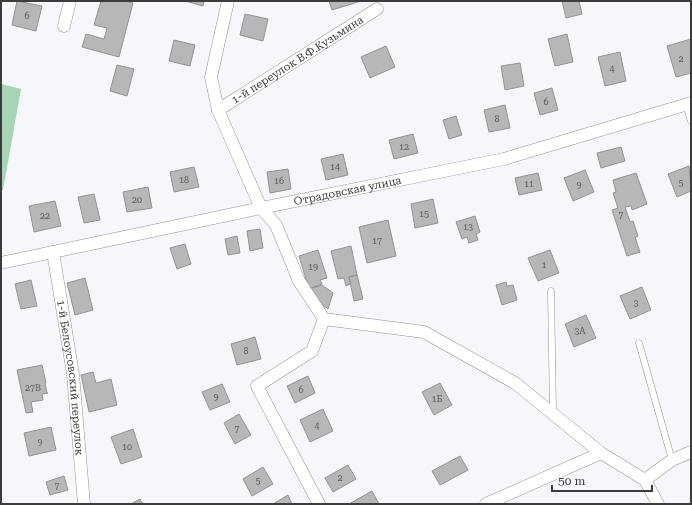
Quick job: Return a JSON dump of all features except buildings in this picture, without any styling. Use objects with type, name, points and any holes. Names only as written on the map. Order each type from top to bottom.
[{"type":"street","points":[[64,26],[70,1]]},
{"type":"street","points":[[228,1],[211,77],[218,110],[261,208],[276,225],[299,281],[324,319],[424,332],[515,383],[601,454],[645,480],[658,504]]},
{"type":"street","name":"1-й переулок В.Ф.Кузьмина","points":[[218,110],[377,8]]},
{"type":"street","name":"Отрадовская улица","points":[[1,263],[504,158],[688,104]]},
{"type":"street","name":"1-й Белоусовский переулок","points":[[53,252],[74,374],[84,504]]},
{"type":"street","points":[[319,504],[257,386],[312,351],[324,319]]},
{"type":"street","points":[[645,480],[672,460],[691,452]]},
{"type":"street","points":[[486,504],[601,454]]},
{"type":"lane","points":[[688,104],[691,121]]},
{"type":"lane","points":[[551,291],[553,413]]},
{"type":"lane","points":[[639,343],[672,460]]},
{"type":"green space","points":[[1,84],[21,89],[3,190],[1,190]]}]
